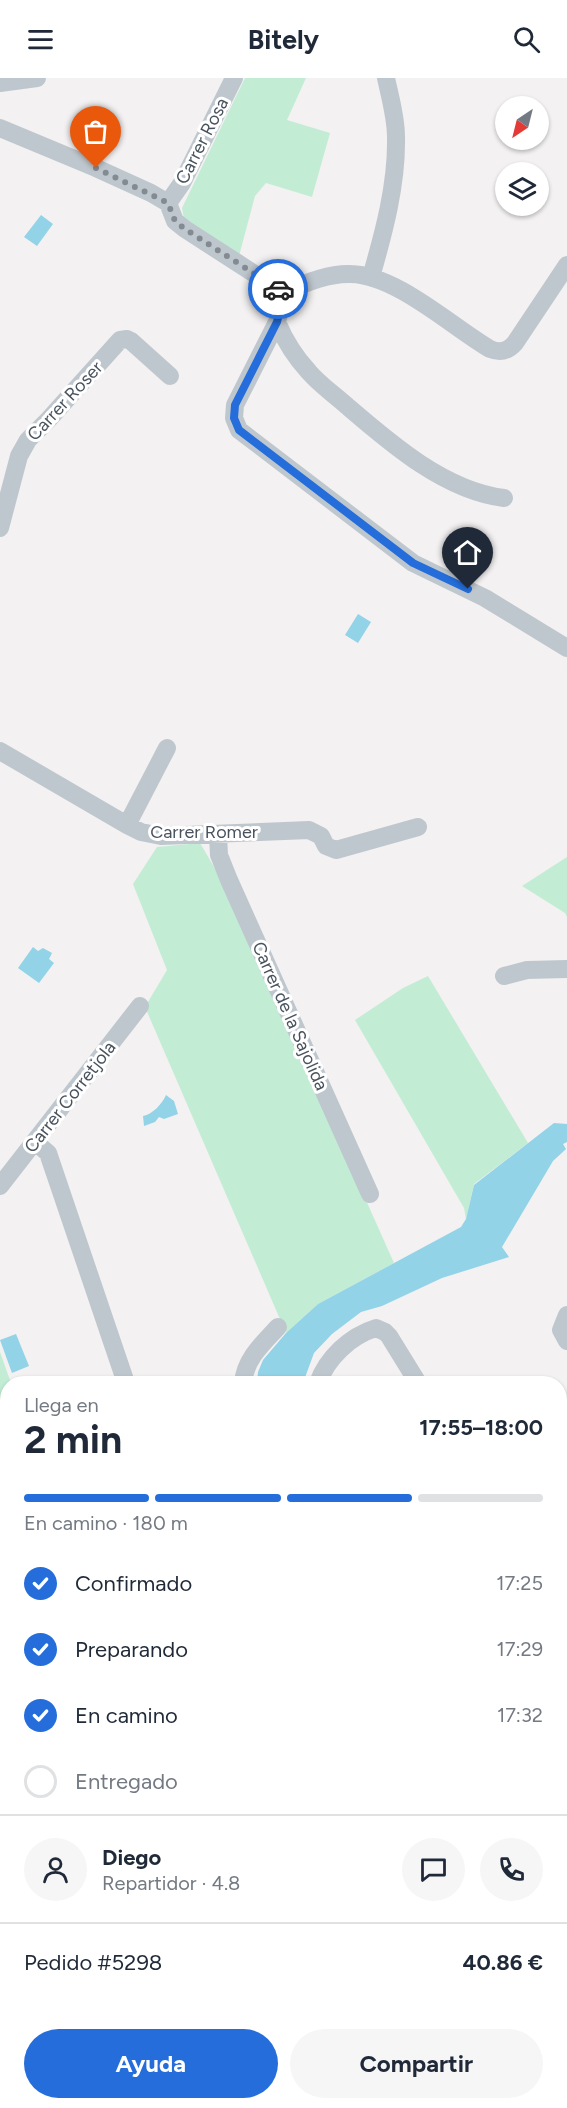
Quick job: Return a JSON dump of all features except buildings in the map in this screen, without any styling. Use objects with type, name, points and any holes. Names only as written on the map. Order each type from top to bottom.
[{"type":"street","points":[[0,83],[37,78]]},
{"type":"street","name":"Carrer Rosa","points":[[168,203],[182,183],[234,78]]},
{"type":"street","points":[[371,277],[389,204],[395,150],[394,118],[386,78]]},
{"type":"street","name":"Carrer Rosa","points":[[0,128],[96,168],[168,203],[175,221],[185,229],[284,293]]},
{"type":"street","points":[[567,265],[514,344],[503,352],[490,349],[407,294],[371,277],[341,274],[300,285],[284,293],[277,322],[235,405],[234,418],[239,430],[413,563],[485,598],[567,648]]},
{"type":"street","points":[[277,322],[286,342],[310,374],[404,453],[444,477],[481,494],[504,498]]},
{"type":"street","name":"Carrer Roser","points":[[0,528],[19,456],[28,440],[120,340],[131,341],[170,376]]},
{"type":"street","points":[[127,825],[166,748]]},
{"type":"street","name":"Carrer Romer","points":[[0,751],[127,825],[141,832],[161,836],[309,830],[321,836],[326,846],[336,850],[418,827]]},
{"type":"street","name":"Carrer de la Sajolida","points":[[218,835],[219,855],[229,880],[370,1194]]},
{"type":"street","points":[[504,976],[526,970],[567,969]]},
{"type":"street","name":"Carrer Corretjola","points":[[0,1186],[140,1006]]},
{"type":"street","points":[[35,1142],[48,1153],[124,1376]]},
{"type":"street","points":[[567,1315],[561,1330],[567,1341]]},
{"type":"street","points":[[245,1376],[252,1356],[278,1327]]},
{"type":"street","points":[[321,1376],[326,1364],[338,1352],[364,1333],[376,1328],[389,1336],[414,1376]]},
{"type":"green space","points":[[245,78],[306,78],[287,120],[330,133],[312,197],[266,183],[255,196],[239,256],[184,219],[182,208]]},
{"type":"green space","points":[[200,843],[227,889],[394,1263],[318,1304],[286,1333],[145,1007],[167,970],[133,884],[157,847]]},
{"type":"green space","points":[[567,857],[567,917],[565,913],[522,886]]},
{"type":"green space","points":[[428,976],[528,1143],[474,1184],[466,1219],[464,1208],[355,1020],[403,988]]},
{"type":"green space","points":[[0,1352],[9,1376],[0,1376]]},
{"type":"water","points":[[41,215],[53,224],[37,246],[24,237]]},
{"type":"water","points":[[358,614],[371,622],[358,643],[345,635]]},
{"type":"water","points":[[33,947],[38,951],[43,948],[52,953],[49,959],[54,963],[39,983],[18,968]]},
{"type":"water","points":[[166,1095],[174,1101],[178,1114],[164,1119],[159,1117],[155,1122],[144,1126],[143,1116],[157,1108]]},
{"type":"water","points":[[554,1123],[567,1124],[567,1142],[563,1144],[566,1149],[553,1161],[502,1247],[509,1257],[442,1278],[382,1306],[361,1312],[332,1334],[314,1353],[306,1376],[258,1376],[263,1360],[286,1333],[318,1304],[461,1227],[466,1219],[474,1185]]},
{"type":"water","points":[[16,1334],[29,1366],[12,1373],[0,1340]]},
{"type":"way so far","points":[[96,168],[168,203],[175,221],[185,229],[278,289]]},
{"type":"route","points":[[278,289],[284,293],[277,322],[235,405],[233,413],[239,430],[413,563],[468,589]]}]
